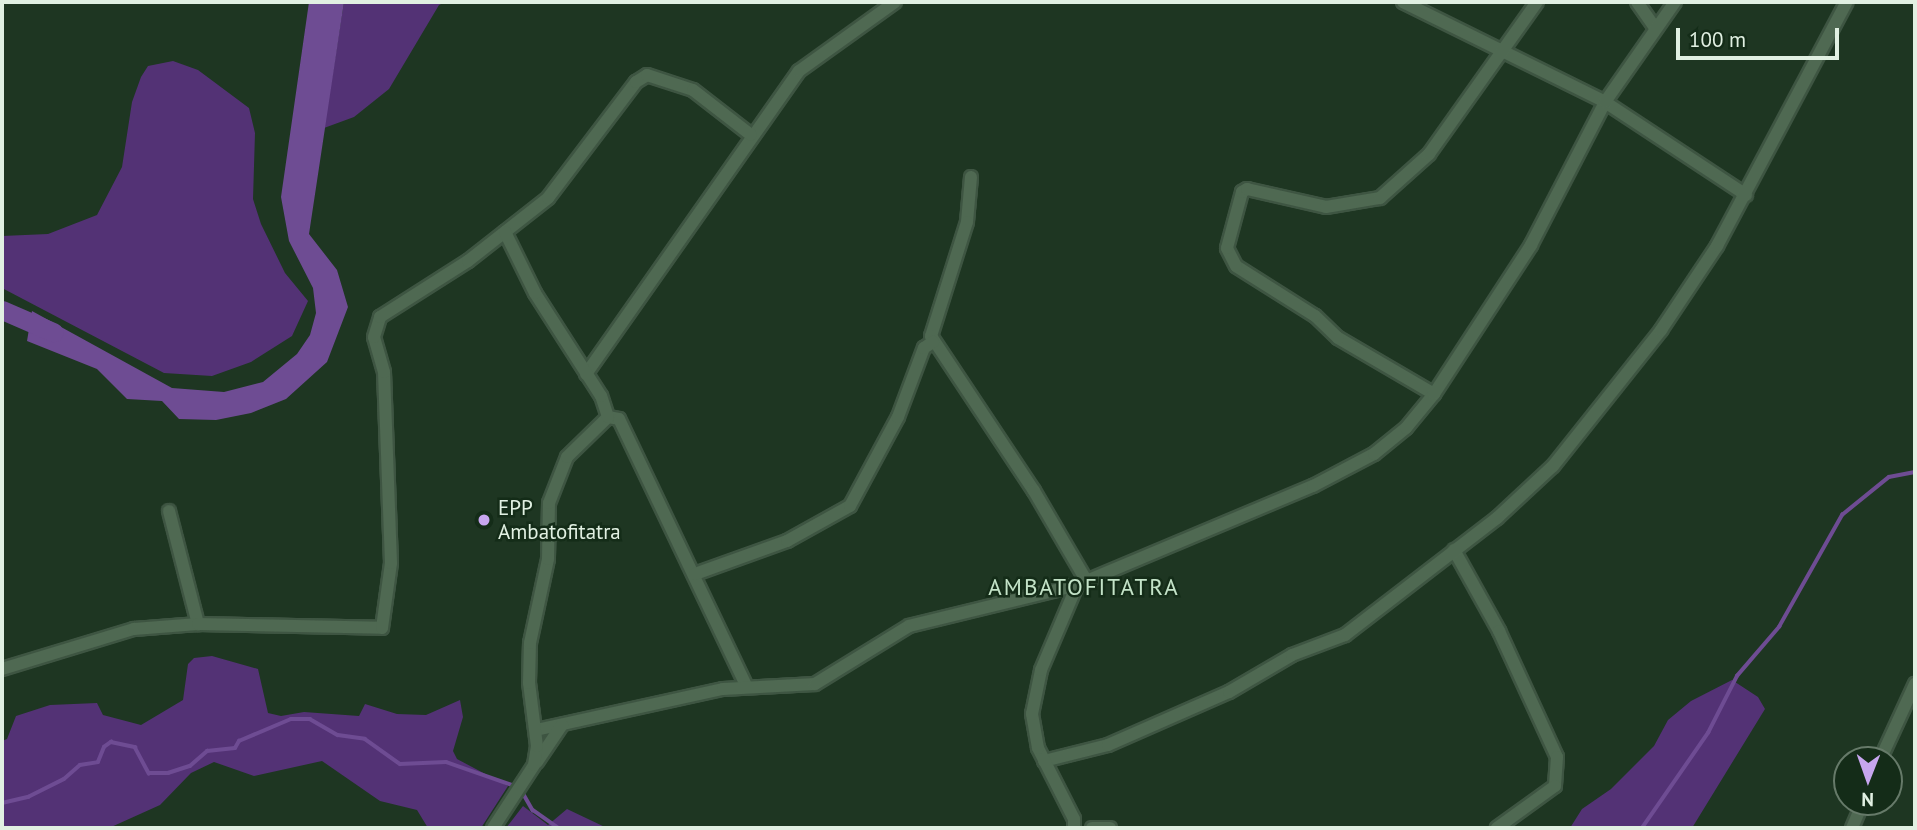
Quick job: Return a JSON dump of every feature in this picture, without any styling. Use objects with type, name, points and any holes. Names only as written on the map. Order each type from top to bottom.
[{"type":"street","points":[[586,374],[730,173],[751,135],[799,71],[895,2]]},
{"type":"street","points":[[1403,2],[1605,102],[1745,195]]},
{"type":"street","points":[[1434,394],[1338,338],[1315,316],[1236,266],[1227,248],[1247,189],[1326,207],[1380,198],[1429,153],[1537,2]]},
{"type":"street","points":[[1637,2],[1654,26]]},
{"type":"street","points":[[536,730],[562,725],[584,715],[746,685],[815,684],[909,626],[1081,583],[1279,502],[1374,454],[1406,428],[1434,394],[1531,245],[1605,102],[1654,26],[1675,2]]},
{"type":"street","points":[[1044,761],[1108,745],[1229,692],[1292,655],[1345,635],[1454,550],[1553,466],[1604,406],[1661,330],[1745,195],[1847,2]]},
{"type":"street","points":[[2,668],[134,629],[198,624],[382,628],[391,563],[384,372],[374,337],[380,317],[468,261],[548,198],[636,82],[647,75],[693,90],[751,135]]},
{"type":"street","points":[[971,177],[967,222],[934,324],[933,342],[1034,491],[1081,583]]},
{"type":"street","points":[[505,232],[535,293],[601,396],[608,417]]},
{"type":"street","points":[[695,574],[788,541],[850,506],[898,417],[924,348],[933,342]]},
{"type":"street","points":[[608,417],[618,419],[695,574],[746,685]]},
{"type":"street","points":[[534,765],[536,730],[529,682],[530,643],[548,559],[549,503],[567,457],[608,417]]},
{"type":"street","points":[[169,511],[198,624]]},
{"type":"street","points":[[1454,550],[1499,631],[1557,757],[1555,786],[1497,828]]},
{"type":"street","points":[[1074,828],[1074,819],[1044,761],[1032,713],[1041,670],[1081,583]]},
{"type":"street","points":[[1886,746],[1915,684]]},
{"type":"street","points":[[493,828],[562,725]]},
{"type":"street","points":[[1092,828],[1110,828]]},
{"type":"shaded area","points":[[309,2],[344,2],[309,234],[337,270],[348,307],[327,362],[286,399],[251,413],[216,420],[179,419],[162,401],[127,399],[97,369],[27,341],[32,311],[172,388],[224,392],[263,382],[297,354],[310,335],[316,313],[313,288],[289,241],[281,197]]},
{"type":"shaded area","points":[[344,2],[445,2],[439,5],[389,89],[354,117],[324,128]]},
{"type":"shaded area","points":[[173,61],[198,70],[249,108],[255,133],[253,199],[261,224],[285,273],[308,301],[292,336],[251,362],[212,376],[164,373],[2,288],[2,236],[48,234],[97,215],[122,167],[132,102],[141,77],[148,66]]},
{"type":"shaded area","points":[[212,656],[258,669],[268,713],[281,716],[304,712],[359,716],[365,704],[397,714],[426,715],[460,700],[463,717],[453,751],[457,759],[508,786],[481,828],[428,828],[417,810],[380,801],[322,761],[254,776],[214,762],[191,773],[160,805],[109,828],[2,828],[2,741],[7,739],[16,716],[50,705],[97,703],[103,715],[141,725],[183,700],[188,664],[194,658]]},
{"type":"shaded area","points":[[1732,680],[1758,697],[1765,709],[1692,828],[1570,828],[1582,809],[1611,789],[1654,746],[1668,720],[1691,701]]},
{"type":"shaded area","points":[[523,806],[548,825],[567,809],[607,828],[506,828]]},
{"type":"waterway","points":[[2,310],[53,332]]},
{"type":"waterway","points":[[1642,828],[1708,733],[1737,676],[1779,627],[1842,515],[1889,477],[1915,472]]},
{"type":"waterway","points":[[2,803],[28,797],[64,779],[80,765],[98,762],[104,747],[111,742],[135,747],[149,773],[168,773],[190,766],[207,751],[235,748],[239,741],[291,719],[310,719],[338,735],[365,739],[400,764],[446,762],[515,786]]},
{"type":"waterway","points":[[523,793],[533,810],[559,828]]},
{"type":"place","name":"EPP Ambatofitatra","points":[[484,520]]},
{"type":"district","name":"AMBATOFITATRA","points":[[1084,587]]}]
